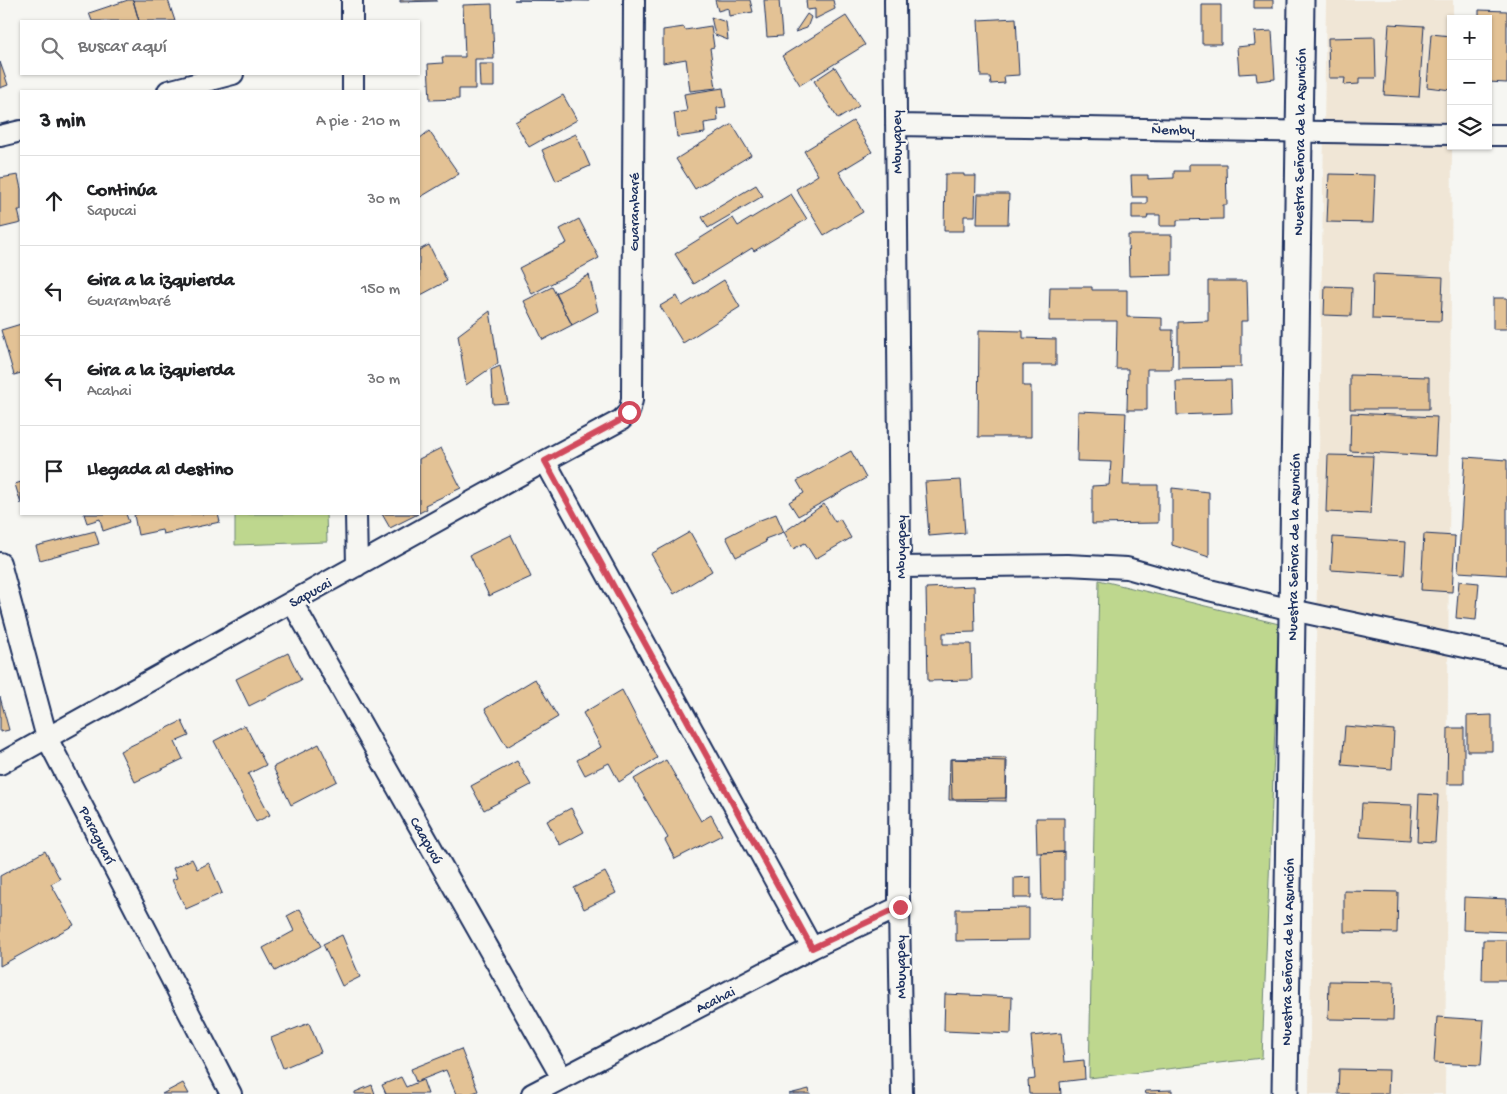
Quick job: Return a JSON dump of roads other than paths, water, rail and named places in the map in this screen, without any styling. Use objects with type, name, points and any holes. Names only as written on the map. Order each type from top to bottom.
[{"type":"street","points":[[352,0],[352,20]]},
{"type":"street","name":"Guarambaré","points":[[621,420],[629,412],[632,400],[634,0]]},
{"type":"street","name":"Mbuyapey","points":[[895,0],[902,1094]]},
{"type":"street","name":"Nuestra Señora de la Asunción","points":[[1285,1094],[1301,0]]},
{"type":"street","points":[[172,90],[229,75]]},
{"type":"street","points":[[353,75],[353,90]]},
{"type":"street","name":"Ñemby","points":[[896,125],[1447,134]]},
{"type":"street","points":[[0,136],[20,131]]},
{"type":"street","points":[[1492,135],[1507,135]]},
{"type":"street","name":"Sapucai","points":[[0,764],[621,420]]},
{"type":"street","points":[[545,461],[812,948]]},
{"type":"street","points":[[356,515],[357,566]]},
{"type":"street","name":"Paraguarí","points":[[0,563],[47,738],[232,1094]]},
{"type":"street","points":[[900,567],[1067,565],[1127,568],[1292,610],[1507,656]]},
{"type":"street","name":"Caapucú","points":[[292,602],[562,1078]]},
{"type":"street","name":"Acahai","points":[[532,1094],[812,948],[900,907]]}]
